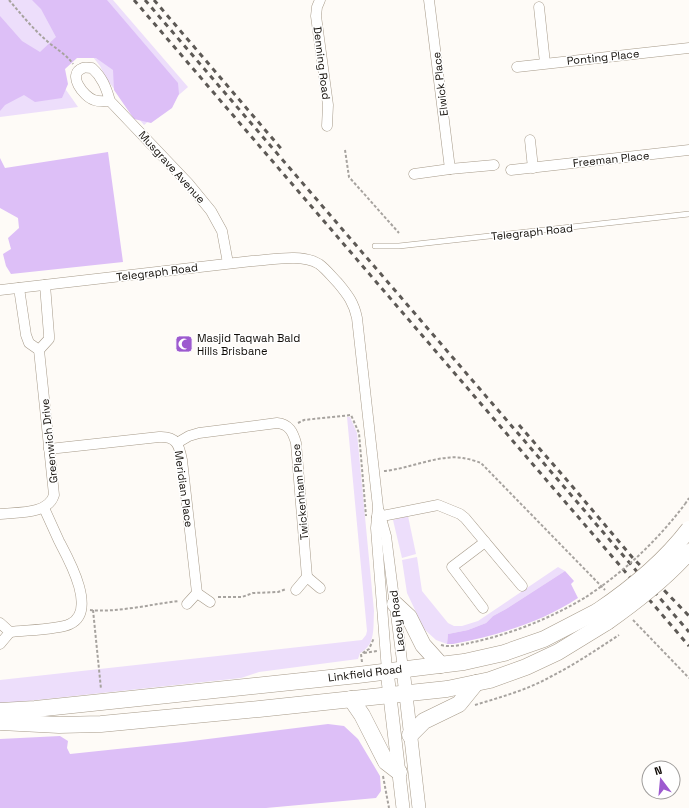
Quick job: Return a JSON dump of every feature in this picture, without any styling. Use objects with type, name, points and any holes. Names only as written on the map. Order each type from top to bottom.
[{"type":"main road","name":"Linkfield Road","points":[[0,722],[59,725],[101,724],[447,689],[509,674],[558,652],[603,616],[628,590],[673,549],[689,529]]},
{"type":"main road","name":"Linkfield Road","points":[[0,712],[441,665],[487,657],[525,646],[603,616],[646,593],[664,578],[689,552]]},
{"type":"main road","points":[[395,604],[409,617],[423,645],[441,665]]},
{"type":"main road","points":[[410,736],[424,721],[459,704],[476,683]]},
{"type":"main road","points":[[351,699],[362,715],[386,762],[399,772]]},
{"type":"street","name":"Denning Road","points":[[320,0],[317,7],[316,16],[328,105],[327,126]]},
{"type":"street","name":"Elwick Place","points":[[430,0],[450,169]]},
{"type":"street","points":[[539,7],[545,63]]},
{"type":"street","name":"Ponting Place","points":[[517,66],[689,48]]},
{"type":"street","name":"Musgrave Avenue","points":[[78,71],[83,68],[92,68],[100,76],[110,101],[188,183],[211,211],[222,231],[228,263]]},
{"type":"street","points":[[78,71],[76,81],[82,93],[94,100],[110,101]]},
{"type":"street","points":[[530,140],[533,168]]},
{"type":"street","name":"Freeman Place","points":[[511,170],[689,150]]},
{"type":"street","points":[[414,174],[494,164]]},
{"type":"street","name":"Telegraph Road","points":[[0,290],[228,263],[293,258],[308,259],[315,262]]},
{"type":"street","name":"Lacey Road","points":[[315,262],[331,275],[349,296],[354,306],[357,318],[378,514],[376,528],[395,670],[405,693],[419,808]]},
{"type":"street","points":[[20,288],[26,335],[29,343],[39,350],[49,339],[45,285]]},
{"type":"street","name":"Greenwich Drive","points":[[39,350],[54,495],[51,502],[44,508]]},
{"type":"street","name":"Twickenham Place","points":[[177,444],[189,436],[199,433],[277,423],[283,424],[291,429],[296,443],[307,577]]},
{"type":"street","name":"Meridian Place","points":[[49,448],[170,437],[177,444],[182,460],[196,593]]},
{"type":"street","points":[[378,514],[438,504],[460,514],[522,586]]},
{"type":"street","points":[[0,514],[44,508],[74,570],[78,582],[82,608],[76,620],[66,625],[10,632],[0,644]]},
{"type":"street","name":"Lacey Road","points":[[378,514],[386,536],[395,604],[395,670],[389,695],[403,808]]},
{"type":"street","points":[[483,608],[452,567],[485,542]]},
{"type":"street","points":[[296,590],[307,577],[320,588]]},
{"type":"street","points":[[187,604],[196,593],[210,602]]},
{"type":"street","points":[[0,623],[10,632]]},
{"type":"lane","name":"Telegraph Road","points":[[374,246],[399,246],[689,214]]},
{"type":"path","points":[[9,0],[22,16],[47,41],[68,58],[78,71]]},
{"type":"path","points":[[345,150],[348,177],[399,232]]},
{"type":"path","points":[[291,429],[299,422],[304,420],[351,415]]},
{"type":"path","points":[[374,472],[402,469],[444,458],[463,457],[481,463],[607,593]]},
{"type":"path","points":[[439,645],[457,645],[512,632],[548,618],[586,597],[637,558],[665,529],[689,498]]},
{"type":"path","points":[[210,602],[216,596],[220,598],[242,597],[253,592],[278,592],[285,590],[290,585],[296,590]]},
{"type":"path","points":[[82,608],[93,610],[124,608],[181,601],[187,604]]},
{"type":"path","points":[[93,610],[102,702]]},
{"type":"path","points":[[629,615],[689,678]]},
{"type":"path","points":[[474,705],[510,695],[550,678],[619,635]]},
{"type":"shaded area","points":[[0,0],[113,0],[188,87],[144,125],[107,80],[100,66],[93,57],[68,58],[60,76],[66,90],[78,107],[0,117]]},
{"type":"shaded area","points":[[32,0],[107,0],[178,83],[179,94],[172,108],[151,123],[134,119],[114,90],[113,70],[96,58],[77,58],[65,69],[68,84],[62,98],[35,102],[24,95],[5,105],[0,111],[0,16],[22,41],[40,52],[56,37],[41,9]]},
{"type":"shaded area","points":[[108,152],[123,262],[11,274],[6,266],[3,254],[11,249],[8,238],[19,228],[18,218],[0,208],[0,158],[5,168]]},
{"type":"shaded area","points":[[347,417],[350,417],[357,433],[374,611],[373,635],[369,645],[360,653],[358,659],[259,672],[241,678],[0,704],[0,680],[362,640],[367,631]]},
{"type":"shaded area","points":[[408,516],[416,554],[402,558],[393,520]]},
{"type":"shaded area","points":[[417,557],[422,591],[448,623],[454,626],[462,626],[478,621],[558,567],[565,571],[493,616],[486,623],[468,630],[448,634],[447,644],[436,640],[424,629],[407,593],[402,560]]},
{"type":"shaded area","points":[[565,571],[574,581],[571,584],[578,598],[564,607],[518,627],[470,640],[447,644],[448,634],[468,630],[486,623],[493,616]]},
{"type":"shaded area","points":[[328,724],[344,726],[358,739],[380,776],[381,791],[376,798],[266,808],[0,808],[0,739],[60,736],[68,741],[67,748],[70,754],[184,742]]},
{"type":"railway","points":[[134,0],[689,646]]},
{"type":"railway","points":[[145,0],[689,632]]},
{"type":"railway","points":[[154,0],[284,152]]},
{"type":"railway","points":[[519,425],[632,557],[689,616]]},
{"type":"place","name":"Masjid Taqwah Bald Hills Brisbane","points":[[184,344]]}]
